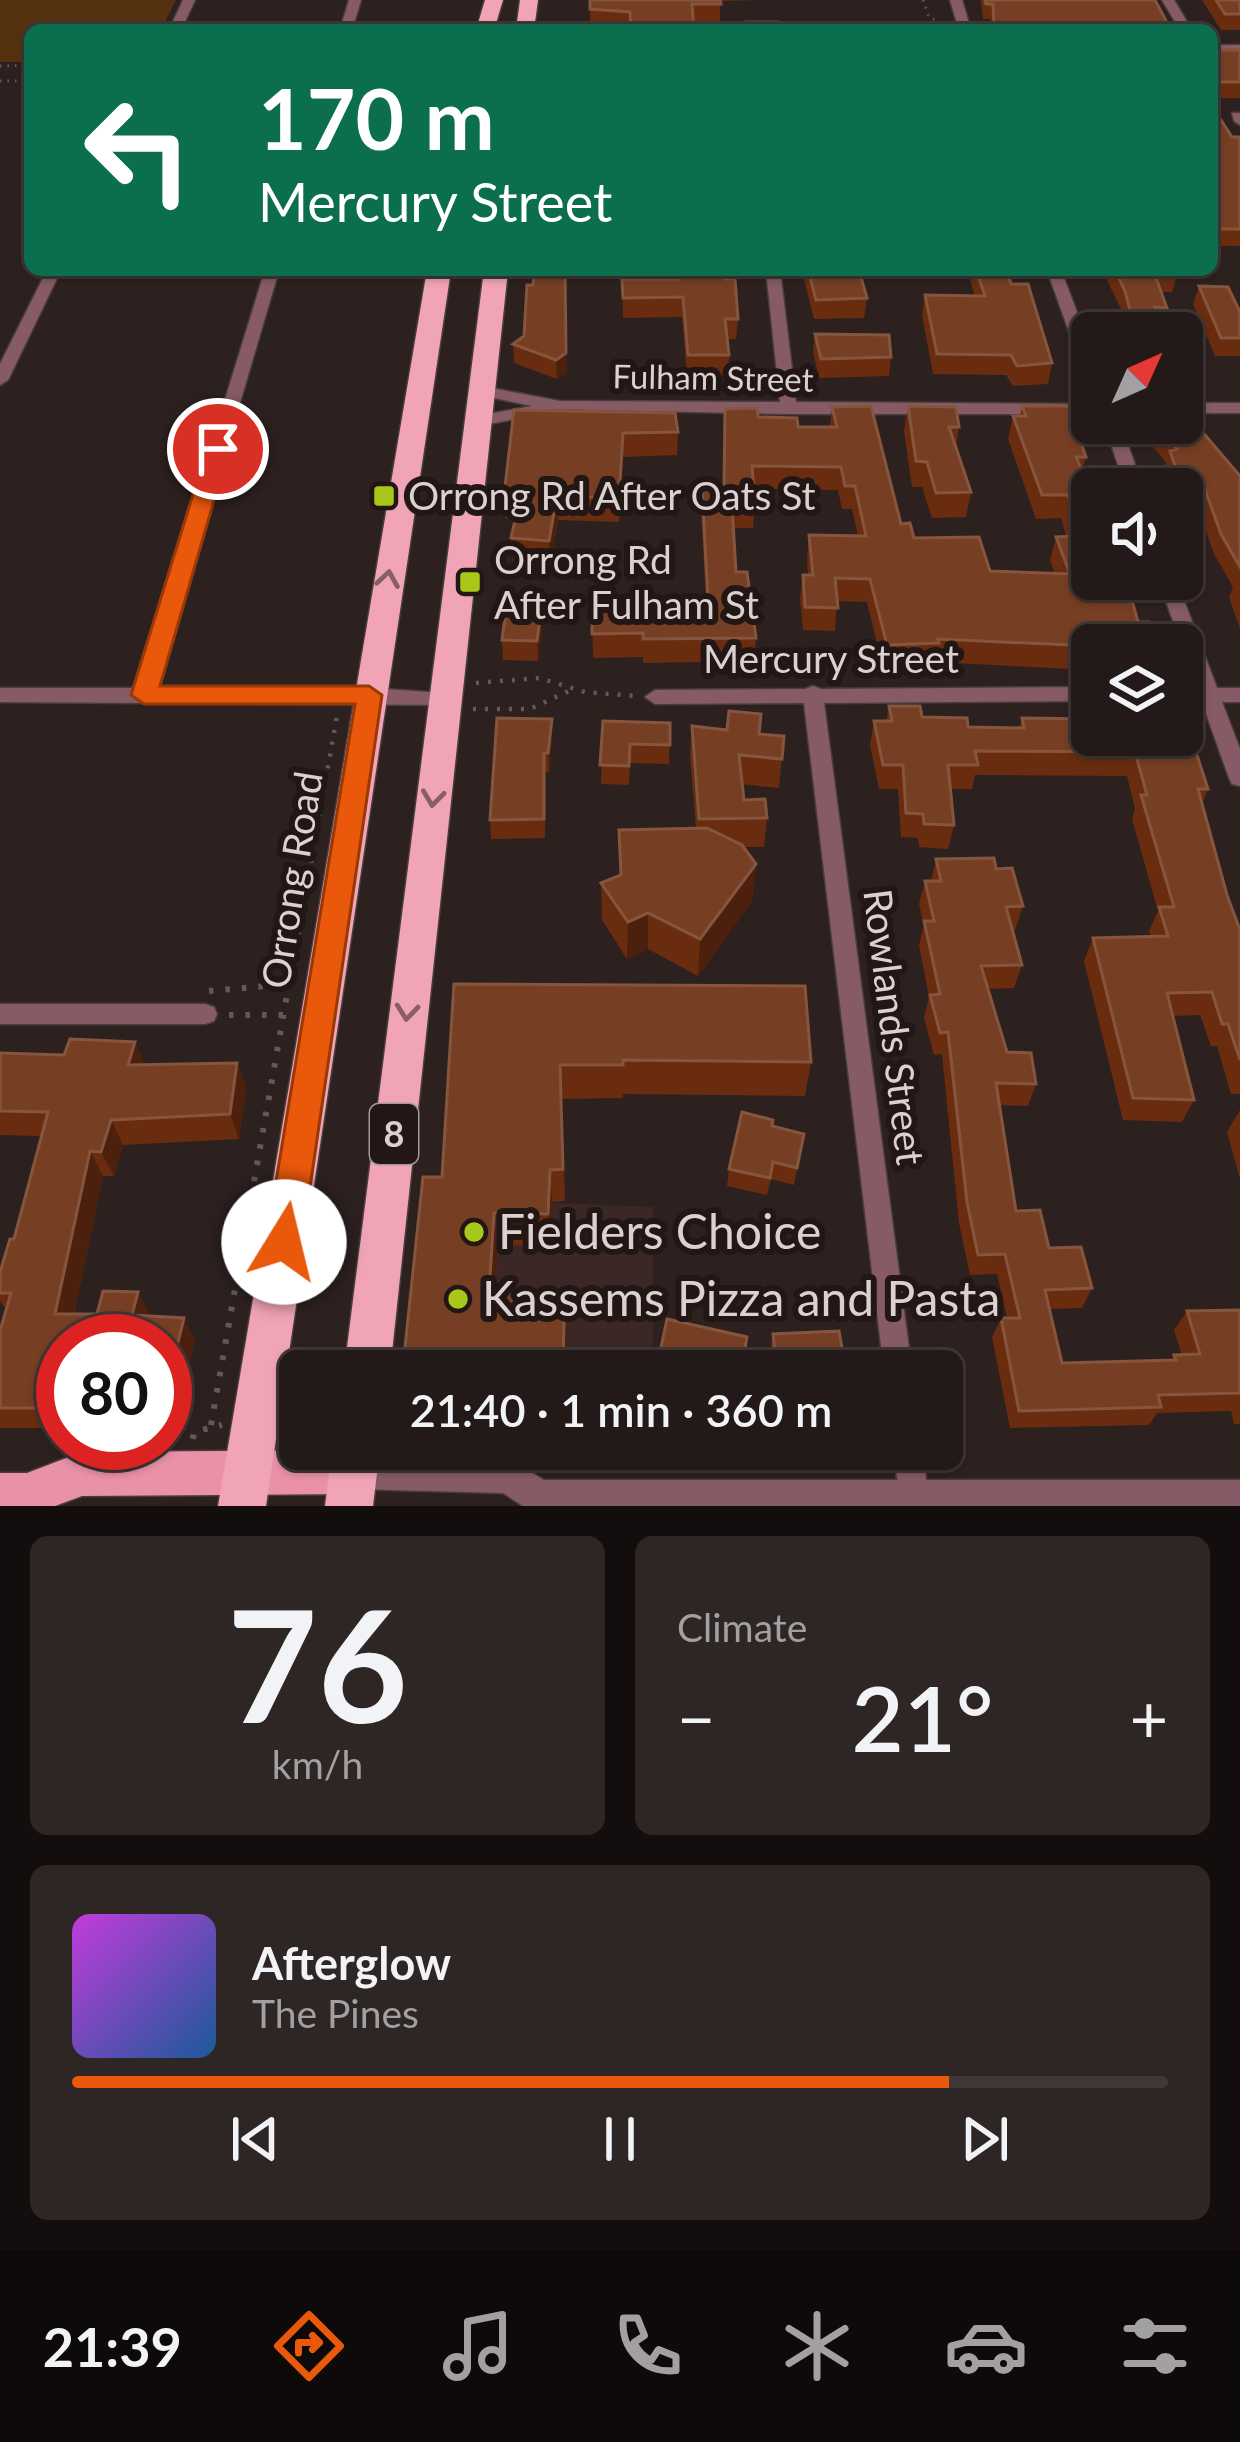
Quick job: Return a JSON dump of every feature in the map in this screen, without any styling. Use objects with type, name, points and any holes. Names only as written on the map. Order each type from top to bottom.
[{"type":"highway","name":"Orrong Road","points":[[245,1490],[355,694],[438,276]]},
{"type":"highway","name":"8","points":[[370,1350],[461,698],[478,421],[495,276]]},
{"type":"main road","points":[[24,1499],[82,1474],[245,1490],[353,1476]]},
{"type":"street","points":[[0,380],[51,276]]},
{"type":"street","points":[[144,695],[270,276]]},
{"type":"street","points":[[773,276],[788,409]]},
{"type":"street","points":[[1056,276],[1071,317]]},
{"type":"street","name":"Fulham Street","points":[[482,391],[560,406],[1071,408]]},
{"type":"street","name":"Fulham Street","points":[[478,421],[560,406]]},
{"type":"street","points":[[1203,408],[1240,408]]},
{"type":"street","points":[[1175,600],[1240,778]]},
{"type":"street","name":"Rowlands Street","points":[[813,693],[895,1350]]},
{"type":"street","name":"Mercury Street","points":[[655,697],[1071,694]]},
{"type":"street","points":[[0,695],[461,698]]},
{"type":"street","points":[[1203,695],[1240,695]]},
{"type":"street","points":[[0,1014],[205,1015]]},
{"type":"street","points":[[910,1470],[913,1499]]},
{"type":"street","points":[[353,1476],[508,1476],[534,1502],[1240,1497]]},
{"type":"lane","points":[[746,24],[777,24]]},
{"type":"path","points":[[923,0],[929,17],[946,24]]},
{"type":"path","name":"Mercury Street","points":[[461,698],[539,678],[573,689],[655,697]]},
{"type":"path","name":"Mercury Street","points":[[461,698],[530,709],[573,689]]},
{"type":"path","points":[[211,1425],[284,1015],[355,694]]},
{"type":"path","points":[[205,1015],[284,1015]]},
{"type":"shaded area","points":[[0,0],[176,0],[164,24],[24,24],[24,62],[0,62]]},
{"type":"shaded area","points":[[426,1198],[653,1207],[653,1350],[409,1350]]},
{"type":"building","points":[[590,0],[720,0],[721,4],[692,4],[694,24],[631,24],[630,12],[590,9]]},
{"type":"building","points":[[985,0],[1155,0],[1168,24],[994,24],[993,4]]},
{"type":"building","points":[[1216,0],[1240,0],[1240,14],[1225,14]]},
{"type":"building","points":[[1218,50],[1240,50],[1240,82],[1218,82]]},
{"type":"building","points":[[1218,120],[1232,137],[1240,137],[1240,229],[1218,229]]},
{"type":"building","points":[[534,276],[565,276],[566,353],[556,360],[513,344],[524,336],[527,285],[533,285]]},
{"type":"building","points":[[810,276],[861,276],[867,298],[816,300]]},
{"type":"building","points":[[978,276],[1009,276],[1011,284],[1028,284],[1052,363],[1017,366],[1011,355],[937,354],[925,295],[985,296]]},
{"type":"building","points":[[1118,276],[1155,276],[1167,308],[1130,312]]},
{"type":"building","points":[[622,279],[735,279],[738,319],[725,319],[729,355],[688,355],[683,297],[623,298]]},
{"type":"building","points":[[1199,286],[1228,287],[1240,312],[1240,338],[1221,338]]},
{"type":"building","points":[[815,334],[889,335],[891,357],[821,359]]},
{"type":"building","points":[[871,406],[901,524],[910,523],[914,538],[979,537],[990,571],[1070,574],[1056,537],[1071,536],[1071,600],[1132,600],[1138,622],[1150,624],[1071,624],[1071,645],[938,639],[939,643],[887,645],[870,579],[835,578],[838,608],[805,607],[803,575],[813,575],[809,535],[866,536],[855,486],[845,486],[841,467],[752,466],[755,505],[732,505],[736,572],[747,572],[756,638],[643,639],[643,633],[592,634],[592,606],[644,605],[644,598],[708,600],[702,487],[724,487],[725,409],[757,408],[758,417],[797,418],[798,427],[837,427],[832,407]]},
{"type":"building","points":[[908,406],[956,407],[959,427],[949,427],[971,492],[936,493],[927,462],[916,461]]},
{"type":"building","points":[[1022,406],[1068,406],[1071,444],[1081,444],[1086,457],[1076,457],[1081,468],[1071,468],[1071,507],[1068,495],[1042,495],[1013,416],[1026,416]]},
{"type":"building","points":[[514,410],[675,413],[678,432],[623,433],[619,498],[557,496],[549,541],[511,538],[521,495],[504,495]]},
{"type":"building","points":[[1203,433],[1240,476],[1240,567],[1221,534],[1203,484],[1203,468],[1176,468],[1170,451],[1177,449],[1173,444],[1203,444]]},
{"type":"building","points":[[506,609],[541,610],[537,641],[502,640]]},
{"type":"building","points":[[889,706],[920,706],[922,717],[967,718],[968,727],[1024,728],[1022,718],[1071,719],[1071,752],[975,751],[978,765],[948,765],[954,825],[924,824],[923,814],[906,813],[903,765],[883,765],[874,721],[892,721]]},
{"type":"building","points":[[729,711],[761,714],[759,734],[784,736],[782,759],[739,755],[744,800],[765,799],[767,818],[699,819],[692,726],[727,730]]},
{"type":"building","points":[[497,718],[552,719],[548,753],[544,753],[544,819],[490,820]]},
{"type":"building","points":[[603,721],[670,723],[670,745],[630,744],[629,766],[600,765]]},
{"type":"building","points":[[1136,756],[1197,756],[1208,789],[1198,789],[1240,930],[1240,1060],[1212,992],[1167,993],[1194,1100],[1133,1098],[1093,938],[1168,936],[1159,907],[1174,907],[1141,795],[1147,795]]},
{"type":"building","points":[[707,828],[742,845],[756,864],[700,939],[648,913],[628,922],[601,883],[621,875],[619,830]]},
{"type":"building","points":[[994,858],[996,869],[1012,868],[1023,906],[1006,907],[1022,965],[981,966],[1007,1052],[1031,1053],[1036,1084],[996,1083],[1016,1211],[1040,1210],[1049,1248],[1081,1247],[1092,1288],[1045,1290],[1062,1363],[1176,1360],[1174,1355],[1200,1354],[1187,1311],[1240,1310],[1240,1393],[1158,1395],[1161,1407],[1019,1411],[1001,1318],[1020,1318],[1005,1254],[978,1255],[967,1202],[948,1032],[940,1033],[930,995],[940,994],[924,921],[934,921],[925,881],[941,881],[936,859]]},
{"type":"building","points":[[454,984],[805,986],[811,1062],[623,1060],[623,1065],[560,1065],[563,1169],[550,1170],[548,1214],[494,1213],[489,1292],[565,1292],[563,1350],[405,1350],[423,1177],[442,1177]]},
{"type":"building","points":[[70,1039],[135,1042],[128,1065],[237,1063],[230,1114],[111,1120],[101,1152],[90,1151],[55,1314],[36,1314],[36,1408],[0,1408],[0,1331],[11,1293],[0,1293],[0,1272],[10,1239],[14,1239],[48,1112],[0,1111],[0,1053],[64,1055]]},
{"type":"building","points":[[742,1112],[804,1134],[797,1168],[773,1162],[770,1178],[729,1169]]},
{"type":"building","points":[[103,1291],[138,1292],[132,1314],[97,1314]]},
{"type":"building","points":[[667,1319],[747,1337],[745,1350],[660,1350]]},
{"type":"building","points":[[839,1331],[842,1350],[775,1350],[773,1334]]},
{"type":"place","name":"Orrong Rd After Oats St","points":[[384,496]]},
{"type":"place","name":"Orrong Rd After Fulham St","points":[[470,582]]},
{"type":"place","name":"Fielders Choice","points":[[474,1232]]},
{"type":"place","name":"Kassems Pizza and Pasta","points":[[458,1299]]},
{"type":"route","points":[[218,449],[144,695],[369,695],[284,1242]]}]
